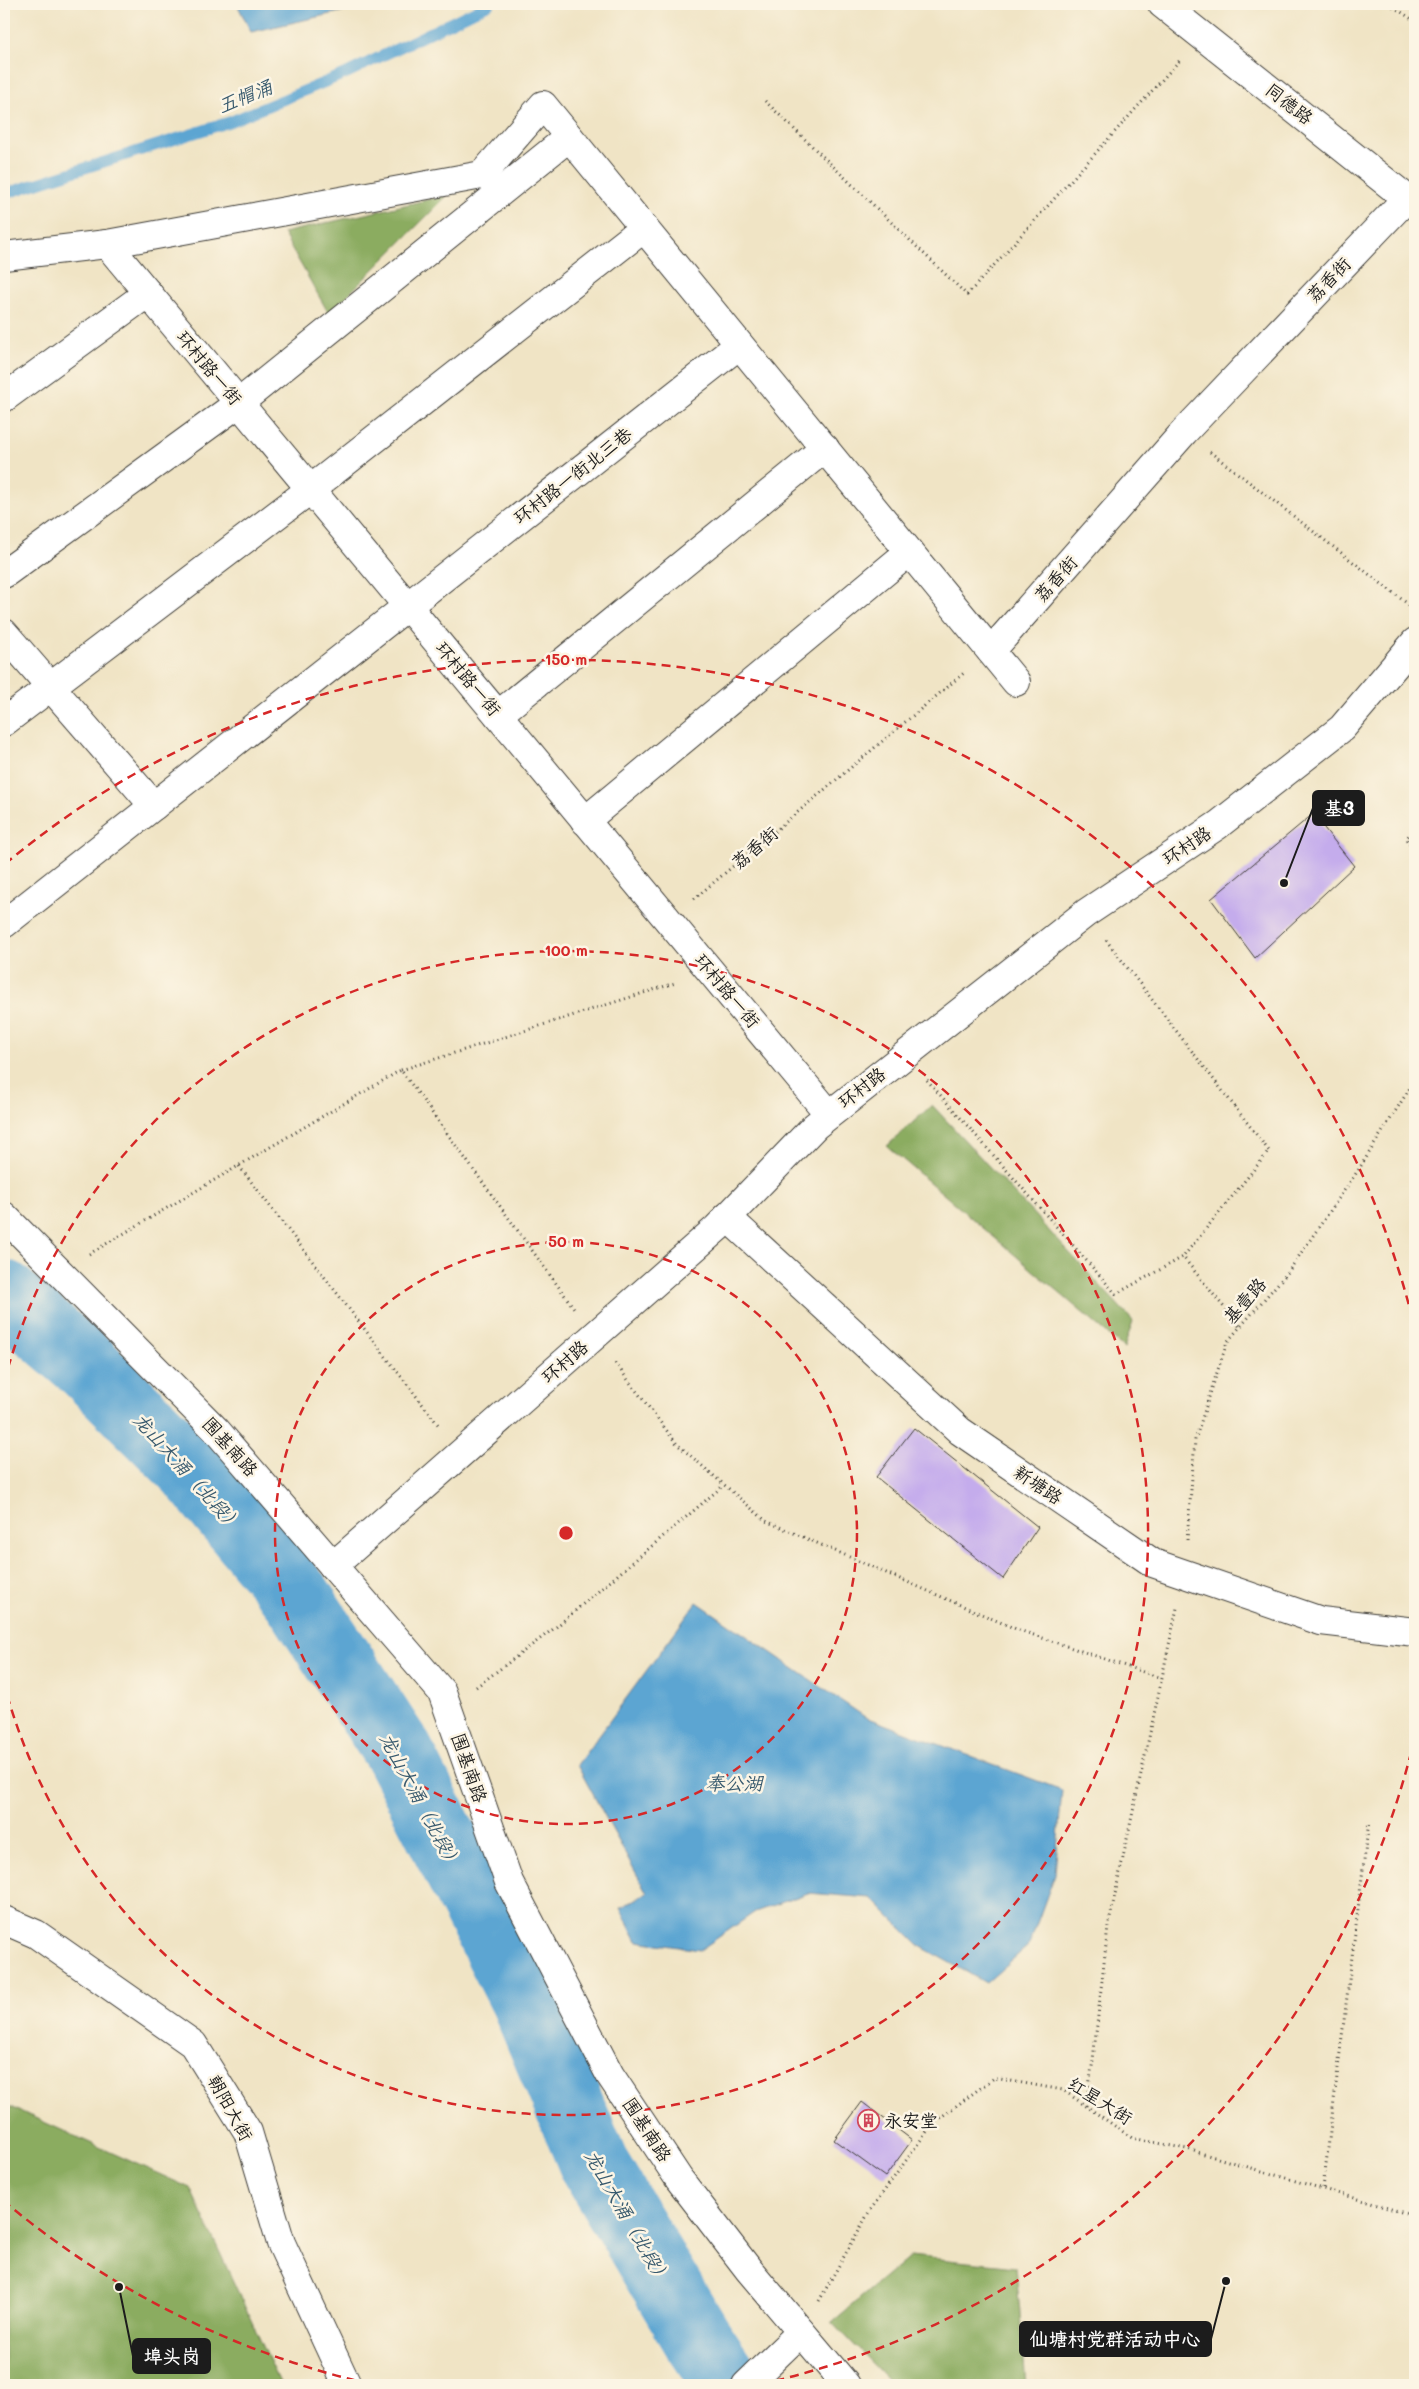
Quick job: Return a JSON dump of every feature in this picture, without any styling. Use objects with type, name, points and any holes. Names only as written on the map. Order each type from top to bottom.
[{"type":"street","name":"同德路","points":[[1162,4],[1411,201]]},
{"type":"street","points":[[4,256],[107,244],[482,175],[543,105],[1016,682]]},
{"type":"street","points":[[4,574],[238,403],[569,137]]},
{"type":"street","name":"荔香街","points":[[991,651],[1184,432],[1411,201]]},
{"type":"street","points":[[4,722],[310,489],[644,228]]},
{"type":"street","name":"环村路一街","points":[[107,244],[829,1114]]},
{"type":"street","points":[[4,398],[148,293]]},
{"type":"street","name":"环村路一街北三巷","points":[[4,924],[739,345]]},
{"type":"street","points":[[498,715],[825,448]]},
{"type":"street","points":[[585,821],[909,552]]},
{"type":"street","points":[[4,633],[154,806]]},
{"type":"street","name":"环村路","points":[[333,1566],[727,1218],[815,1126],[829,1114],[1086,913],[1218,825],[1342,728],[1415,642]]},
{"type":"street","name":"围基南路","points":[[4,1216],[216,1430],[442,1692],[509,1882],[610,2075],[679,2179],[800,2333],[846,2385]]},
{"type":"street","name":"新塘路","points":[[727,1218],[960,1431],[1154,1564],[1321,1621],[1415,1632]]},
{"type":"street","name":"朝阳大街","points":[[4,1920],[36,1934],[192,2044],[248,2132],[281,2243],[347,2385]]},
{"type":"street","points":[[746,2385],[800,2333]]},
{"type":"path","points":[[1388,4],[1415,21]]},
{"type":"path","points":[[765,101],[968,295],[1202,36]]},
{"type":"path","points":[[1184,432],[1415,610]]},
{"type":"path","name":"荔香街","points":[[668,921],[991,651]]},
{"type":"path","points":[[1415,828],[1406,839],[1415,851]]},
{"type":"path","points":[[905,1055],[1116,1294],[1183,1258],[1269,1151],[1086,913]]},
{"type":"path","points":[[59,1271],[401,1070],[556,1019],[711,972]]},
{"type":"path","points":[[401,1070],[595,1336],[677,1444],[766,1521],[1016,1629],[1160,1678]]},
{"type":"path","name":"基壹路","points":[[1086,2106],[1108,1927],[1160,1678],[1185,1574],[1195,1440],[1227,1342],[1288,1272],[1357,1172],[1415,1080]]},
{"type":"path","points":[[239,1166],[461,1453]]},
{"type":"path","points":[[1183,1258],[1240,1327]]},
{"type":"path","points":[[448,1707],[556,1627],[724,1485]]},
{"type":"path","points":[[1323,2188],[1369,1821]]},
{"type":"path","name":"红星大街","points":[[800,2333],[869,2212],[933,2123],[994,2078],[1063,2090],[1132,2138],[1187,2149],[1415,2216]]},
{"type":"green space","points":[[448,195],[329,314],[283,233]]},
{"type":"green space","points":[[932,1105],[1133,1321],[1124,1348],[887,1146]]},
{"type":"green space","points":[[4,2104],[190,2188],[281,2385],[4,2385]]},
{"type":"green space","points":[[910,2256],[1016,2267],[1026,2385],[893,2385],[832,2322]]},
{"type":"water","points":[[237,4],[369,4],[251,32]]},
{"type":"water","name":"奉公湖","points":[[697,1602],[865,1717],[1062,1790],[1055,1874],[1029,1945],[986,1983],[918,1945],[871,1898],[808,1893],[755,1912],[700,1950],[637,1941],[620,1908],[647,1893],[577,1765]]},
{"type":"building","points":[[1313,814],[1354,866],[1255,958],[1211,899]]},
{"type":"building","points":[[914,1428],[1038,1527],[1003,1579],[876,1477]]},
{"type":"building","name":"永安堂","points":[[862,2102],[912,2140],[885,2177],[834,2140]]},
{"type":"waterway","name":"五帽涌","points":[[4,194],[229,122],[347,73],[489,4]]},
{"type":"waterway","name":"龙山大涌（北段）","points":[[4,1295],[88,1367],[191,1469],[297,1597],[399,1753],[525,2000],[594,2165],[696,2336],[729,2385]]},
{"type":"place","name":"基3","points":[[1284,883]]},
{"type":"place","name":"永安堂","points":[[868,2121]]},
{"type":"place","name":"仙塘村党群活动中心","points":[[1226,2281]]},
{"type":"place","name":"埠头岗","points":[[119,2287]]}]
